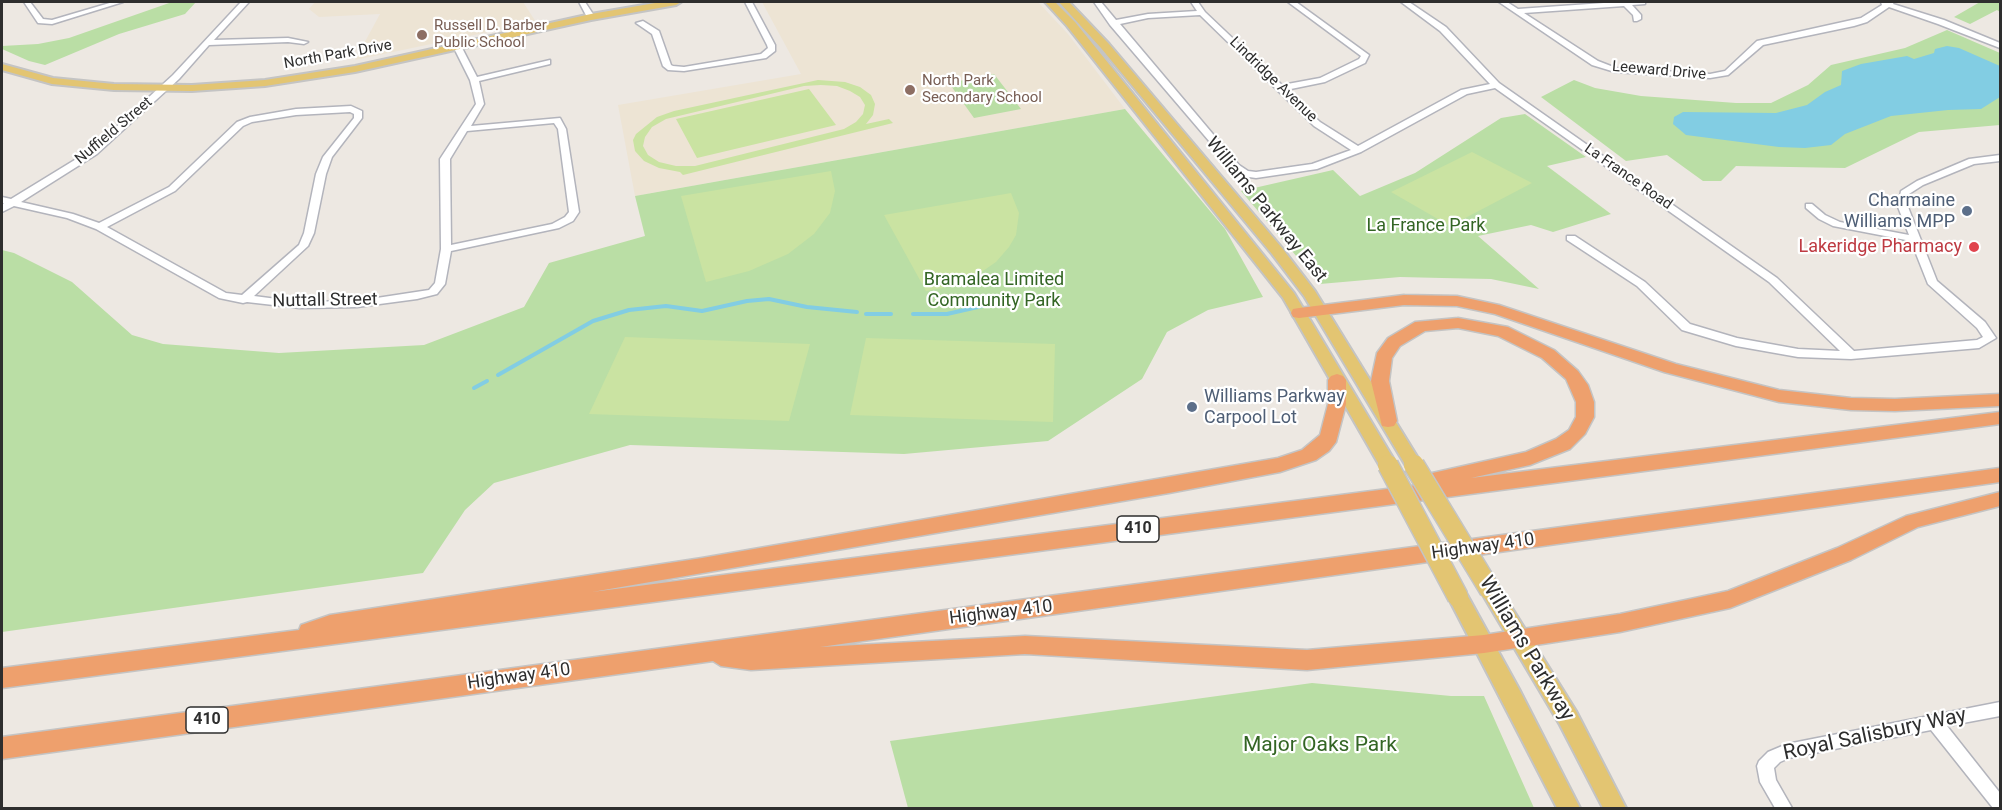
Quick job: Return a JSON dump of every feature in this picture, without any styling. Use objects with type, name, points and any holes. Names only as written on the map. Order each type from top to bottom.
[{"type":"highway","points":[[1299,313],[1404,300],[1457,301],[1499,310],[1670,368],[1779,396],[1851,404],[1895,405],[2001,400]]},
{"type":"highway","points":[[1364,499],[1386,489],[1500,465],[1549,452],[1576,434],[1585,417],[1585,402],[1583,393],[1572,375],[1560,362],[1537,346],[1489,327],[1458,323],[1438,324],[1411,330],[1394,342],[1383,357],[1380,381],[1388,421]]},
{"type":"highway","points":[[276,644],[330,624],[702,566],[1280,465],[1309,455],[1322,446],[1329,437],[1337,404],[1338,380]]},
{"type":"highway","name":"410","points":[[2,678],[276,644],[1364,499],[2001,418]]},
{"type":"highway","name":"Highway 410","points":[[2,748],[2001,475]]},
{"type":"highway","points":[[695,653],[751,660],[1025,645],[1307,660],[1484,644],[1620,623],[1730,599],[1834,558],[1913,521],[2001,499]]},
{"type":"main road","name":"North Park Drive","points":[[2,67],[32,77],[70,84],[164,88],[235,86],[291,80],[355,69],[591,17],[676,2]]},
{"type":"main road","name":"Williams Parkway East","points":[[1050,2],[1071,24],[1248,244],[1299,313],[1387,463]]},
{"type":"main road","name":"Williams Parkway East","points":[[1064,2],[1105,46],[1277,251],[1320,310],[1412,462]]},
{"type":"main road","name":"Williams Parkway","points":[[1412,462],[1568,718],[1615,808]]},
{"type":"main road","name":"Williams Parkway","points":[[1387,463],[1569,808]]},
{"type":"street","points":[[27,2],[41,21],[52,22],[119,2]]},
{"type":"street","name":"Nuffield Street","points":[[5,204],[94,152],[164,88],[244,2]]},
{"type":"street","points":[[582,2],[591,17]]},
{"type":"street","points":[[640,23],[656,33],[667,66],[671,68],[684,69],[756,57],[772,50],[749,2]]},
{"type":"street","points":[[1096,2],[1236,167],[1245,174],[1256,176],[1314,168],[1358,150],[1464,93],[1496,86]]},
{"type":"street","name":"Lindridge Avenue","points":[[1195,2],[1202,13],[1317,124],[1358,150]]},
{"type":"street","points":[[1282,88],[1322,80],[1362,61],[1365,55],[1292,2]]},
{"type":"street","name":"La France Road","points":[[1405,2],[1443,29],[1496,86],[1773,280],[1851,355]]},
{"type":"street","name":"Leeward Drive","points":[[1503,2],[1595,63],[1615,70],[1710,76],[1728,72],[1760,43],[1864,20],[1886,2]]},
{"type":"street","points":[[1518,11],[1642,2]]},
{"type":"street","points":[[1886,2],[2001,46]]},
{"type":"street","points":[[1626,3],[1637,15],[1637,19]]},
{"type":"street","points":[[1113,23],[1148,16],[1202,13]]},
{"type":"street","points":[[208,43],[288,40],[304,42]]},
{"type":"street","name":"Nuttall Street","points":[[5,204],[70,216],[100,227],[223,296],[300,305],[357,304],[433,292],[440,284],[446,249],[446,159],[480,104],[474,80],[457,46]]},
{"type":"street","points":[[474,80],[547,62]]},
{"type":"street","points":[[100,227],[172,189],[240,124],[250,120],[296,112],[351,109],[358,113],[358,118],[328,157],[321,174],[309,233],[303,246],[243,300]]},
{"type":"street","points":[[446,249],[555,226],[569,219],[574,212],[562,129],[556,120],[463,129]]},
{"type":"street","points":[[1571,238],[1641,284],[1686,327],[1736,342],[1798,353],[1851,355],[1979,344],[1990,338],[1982,325],[1932,282],[1903,207],[1904,193],[1920,183],[1972,161],[2001,158]]},
{"type":"street","points":[[1809,206],[1822,217],[1837,224],[1916,239]]},
{"type":"street","name":"Royal Salisbury Way","points":[[1784,808],[1768,782],[1765,766],[1774,757],[1807,747],[2001,709]]},
{"type":"street","points":[[1934,722],[2001,805]]},
{"type":"shaded area","name":"Russell D. Barber Public School","points":[[315,2],[523,2],[536,22],[355,60],[380,14],[319,17],[309,9]]},
{"type":"shaded area","name":"North Park Secondary School","points":[[762,2],[1038,2],[1068,34],[1125,109],[635,196],[618,105],[801,74]]},
{"type":"green space","points":[[172,2],[196,2],[185,14],[119,34],[45,65],[29,61],[2,49],[2,46],[38,44],[69,38]]},
{"type":"green space","points":[[1980,2],[2000,2],[2000,12],[1997,10],[1970,24],[1954,17]]},
{"type":"green space","points":[[1947,30],[2000,53],[2000,125],[1919,132],[1845,168],[1736,166],[1721,181],[1703,181],[1667,155],[1626,161],[1541,97],[1574,80],[1595,88],[1641,96],[1736,103],[1771,103],[1808,85],[1831,65],[1905,48]]},
{"type":"green space","points":[[994,74],[1021,109],[974,118],[949,83]]},
{"type":"green space","points":[[818,80],[845,82],[860,87],[871,95],[875,104],[873,115],[866,124],[889,119],[893,123],[683,175],[680,172],[659,168],[644,161],[635,151],[633,140],[636,134],[657,117],[674,111]],"holes":[[[804,86],[837,86],[860,97],[865,105],[863,114],[856,122],[844,129],[695,166],[676,166],[659,162],[648,155],[643,146],[645,137],[652,127],[666,119]]]},
{"type":"green space","points":[[809,89],[836,125],[697,158],[676,119]]},
{"type":"green space","name":"Bramalea Limited Community Park","points":[[1125,109],[1225,229],[1263,297],[1208,310],[1167,332],[1142,379],[1048,441],[904,454],[630,445],[494,483],[465,510],[423,573],[2,632],[2,250],[14,253],[72,282],[132,335],[163,344],[279,353],[424,345],[524,307],[549,263],[645,236],[635,196]]},
{"type":"green space","name":"La France Park","points":[[1525,114],[1586,157],[1547,166],[1611,214],[1553,232],[1531,225],[1478,236],[1539,289],[1491,279],[1400,277],[1320,284],[1241,191],[1333,170],[1360,196],[1415,173],[1501,118]]},
{"type":"green space","points":[[1472,152],[1532,183],[1450,226],[1391,192]]},
{"type":"green space","points":[[831,171],[835,191],[830,213],[814,234],[788,254],[749,271],[706,282],[681,196]]},
{"type":"green space","points":[[1011,193],[1019,213],[1016,235],[996,262],[980,273],[942,288],[926,291],[884,215]]},
{"type":"green space","points":[[625,337],[810,344],[789,421],[589,414]]},
{"type":"green space","points":[[866,338],[1055,344],[1053,422],[850,415]]},
{"type":"green space","name":"Major Oaks Park","points":[[1312,683],[1451,696],[1484,696],[1534,808],[908,808],[890,741]]},
{"type":"water","points":[[1947,46],[1959,48],[2000,66],[2000,97],[1981,109],[1891,116],[1845,134],[1831,145],[1805,148],[1779,147],[1686,135],[1673,124],[1674,117],[1683,112],[1776,113],[1807,105],[1825,92],[1841,85],[1842,71],[1861,64],[1907,56],[1914,59]]},
{"type":"waterway","points":[[498,375],[593,321],[629,310],[666,306],[702,311],[747,301],[769,299],[807,307],[857,312]]},
{"type":"waterway","points":[[913,314],[947,314],[1004,301]]},
{"type":"waterway","points":[[866,314],[891,314]]},
{"type":"waterway","points":[[474,388],[487,381]]},
{"type":"place","name":"Russell D. Barber Public School","points":[[422,35]]},
{"type":"place","name":"North Park Secondary School","points":[[910,90]]},
{"type":"place","name":"Charmaine Williams MPP","points":[[1967,211]]},
{"type":"place","name":"Lakeridge Pharmacy","points":[[1974,247]]},
{"type":"place","name":"Williams Parkway Carpool Lot","points":[[1192,407]]}]
